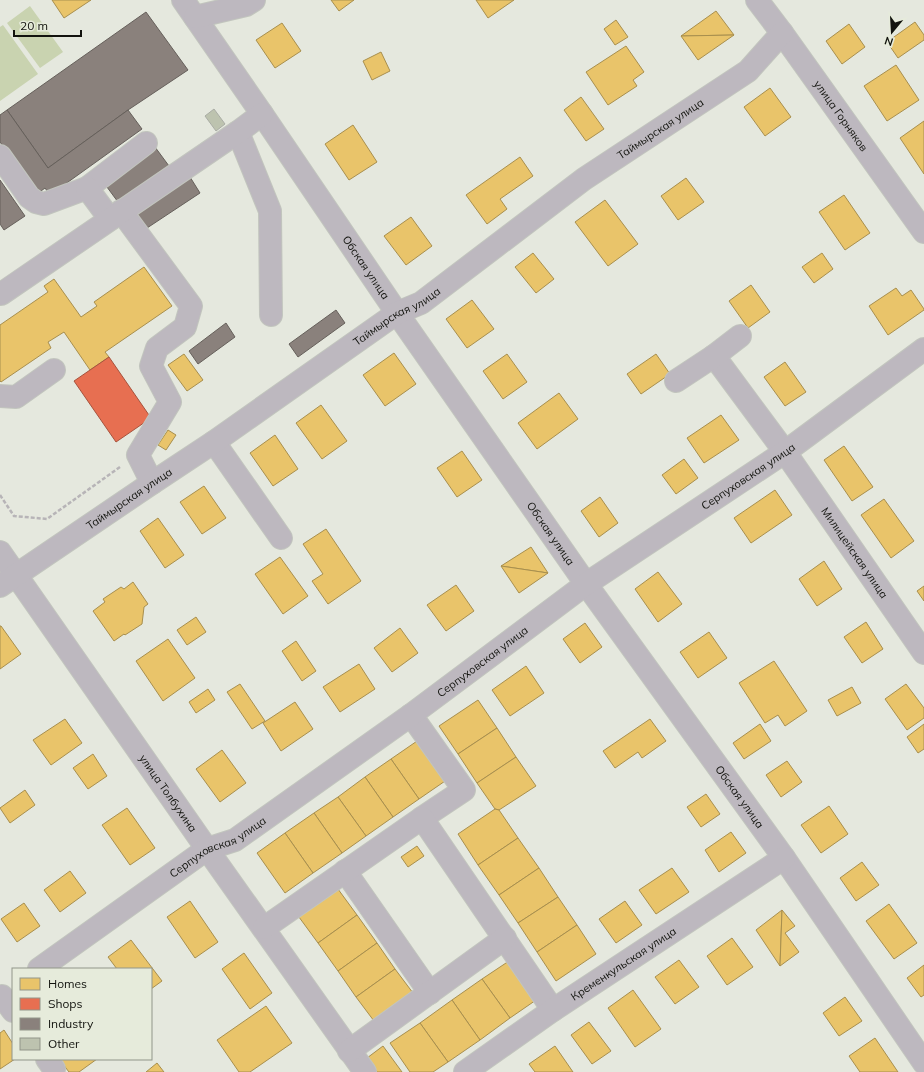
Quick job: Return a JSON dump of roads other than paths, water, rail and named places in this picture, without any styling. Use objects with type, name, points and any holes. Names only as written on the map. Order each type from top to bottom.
[{"type":"street","points":[[189,8],[246,5],[254,0]]},
{"type":"street","name":"улица Горняков","points":[[757,0],[924,232]]},
{"type":"street","name":"Обская улица","points":[[189,8],[397,313],[586,584],[784,858],[924,1063]]},
{"type":"street","name":"Таймырская улица","points":[[8,580],[214,442],[397,313],[422,303],[584,179],[748,71],[782,33]]},
{"type":"street","points":[[0,294],[238,132],[262,114]]},
{"type":"street","points":[[238,132],[270,211],[271,315]]},
{"type":"street","points":[[0,156],[29,198],[44,204],[87,188],[146,143]]},
{"type":"street","points":[[87,188],[115,215],[191,306],[185,327],[157,348],[151,366],[170,402],[138,455],[152,483]]},
{"type":"street","points":[[676,381],[714,356],[740,336]]},
{"type":"street","name":"Серпуховская улица","points":[[40,968],[207,849],[235,840],[411,715],[586,584],[785,452],[924,349]]},
{"type":"street","name":"Милицейская улица","points":[[714,356],[785,452],[924,653]]},
{"type":"street","points":[[0,396],[16,397],[54,370]]},
{"type":"street","points":[[214,442],[282,538]]},
{"type":"street","name":"улица Толбухина","points":[[0,552],[8,580],[207,849],[365,1072]]},
{"type":"street","points":[[264,928],[464,790],[411,715]]},
{"type":"street","points":[[422,818],[553,1010]]},
{"type":"street","name":"Кременкульская улица","points":[[465,1072],[553,1010],[784,858]]},
{"type":"street","points":[[345,871],[430,993]]},
{"type":"street","points":[[349,1051],[505,938]]}]
